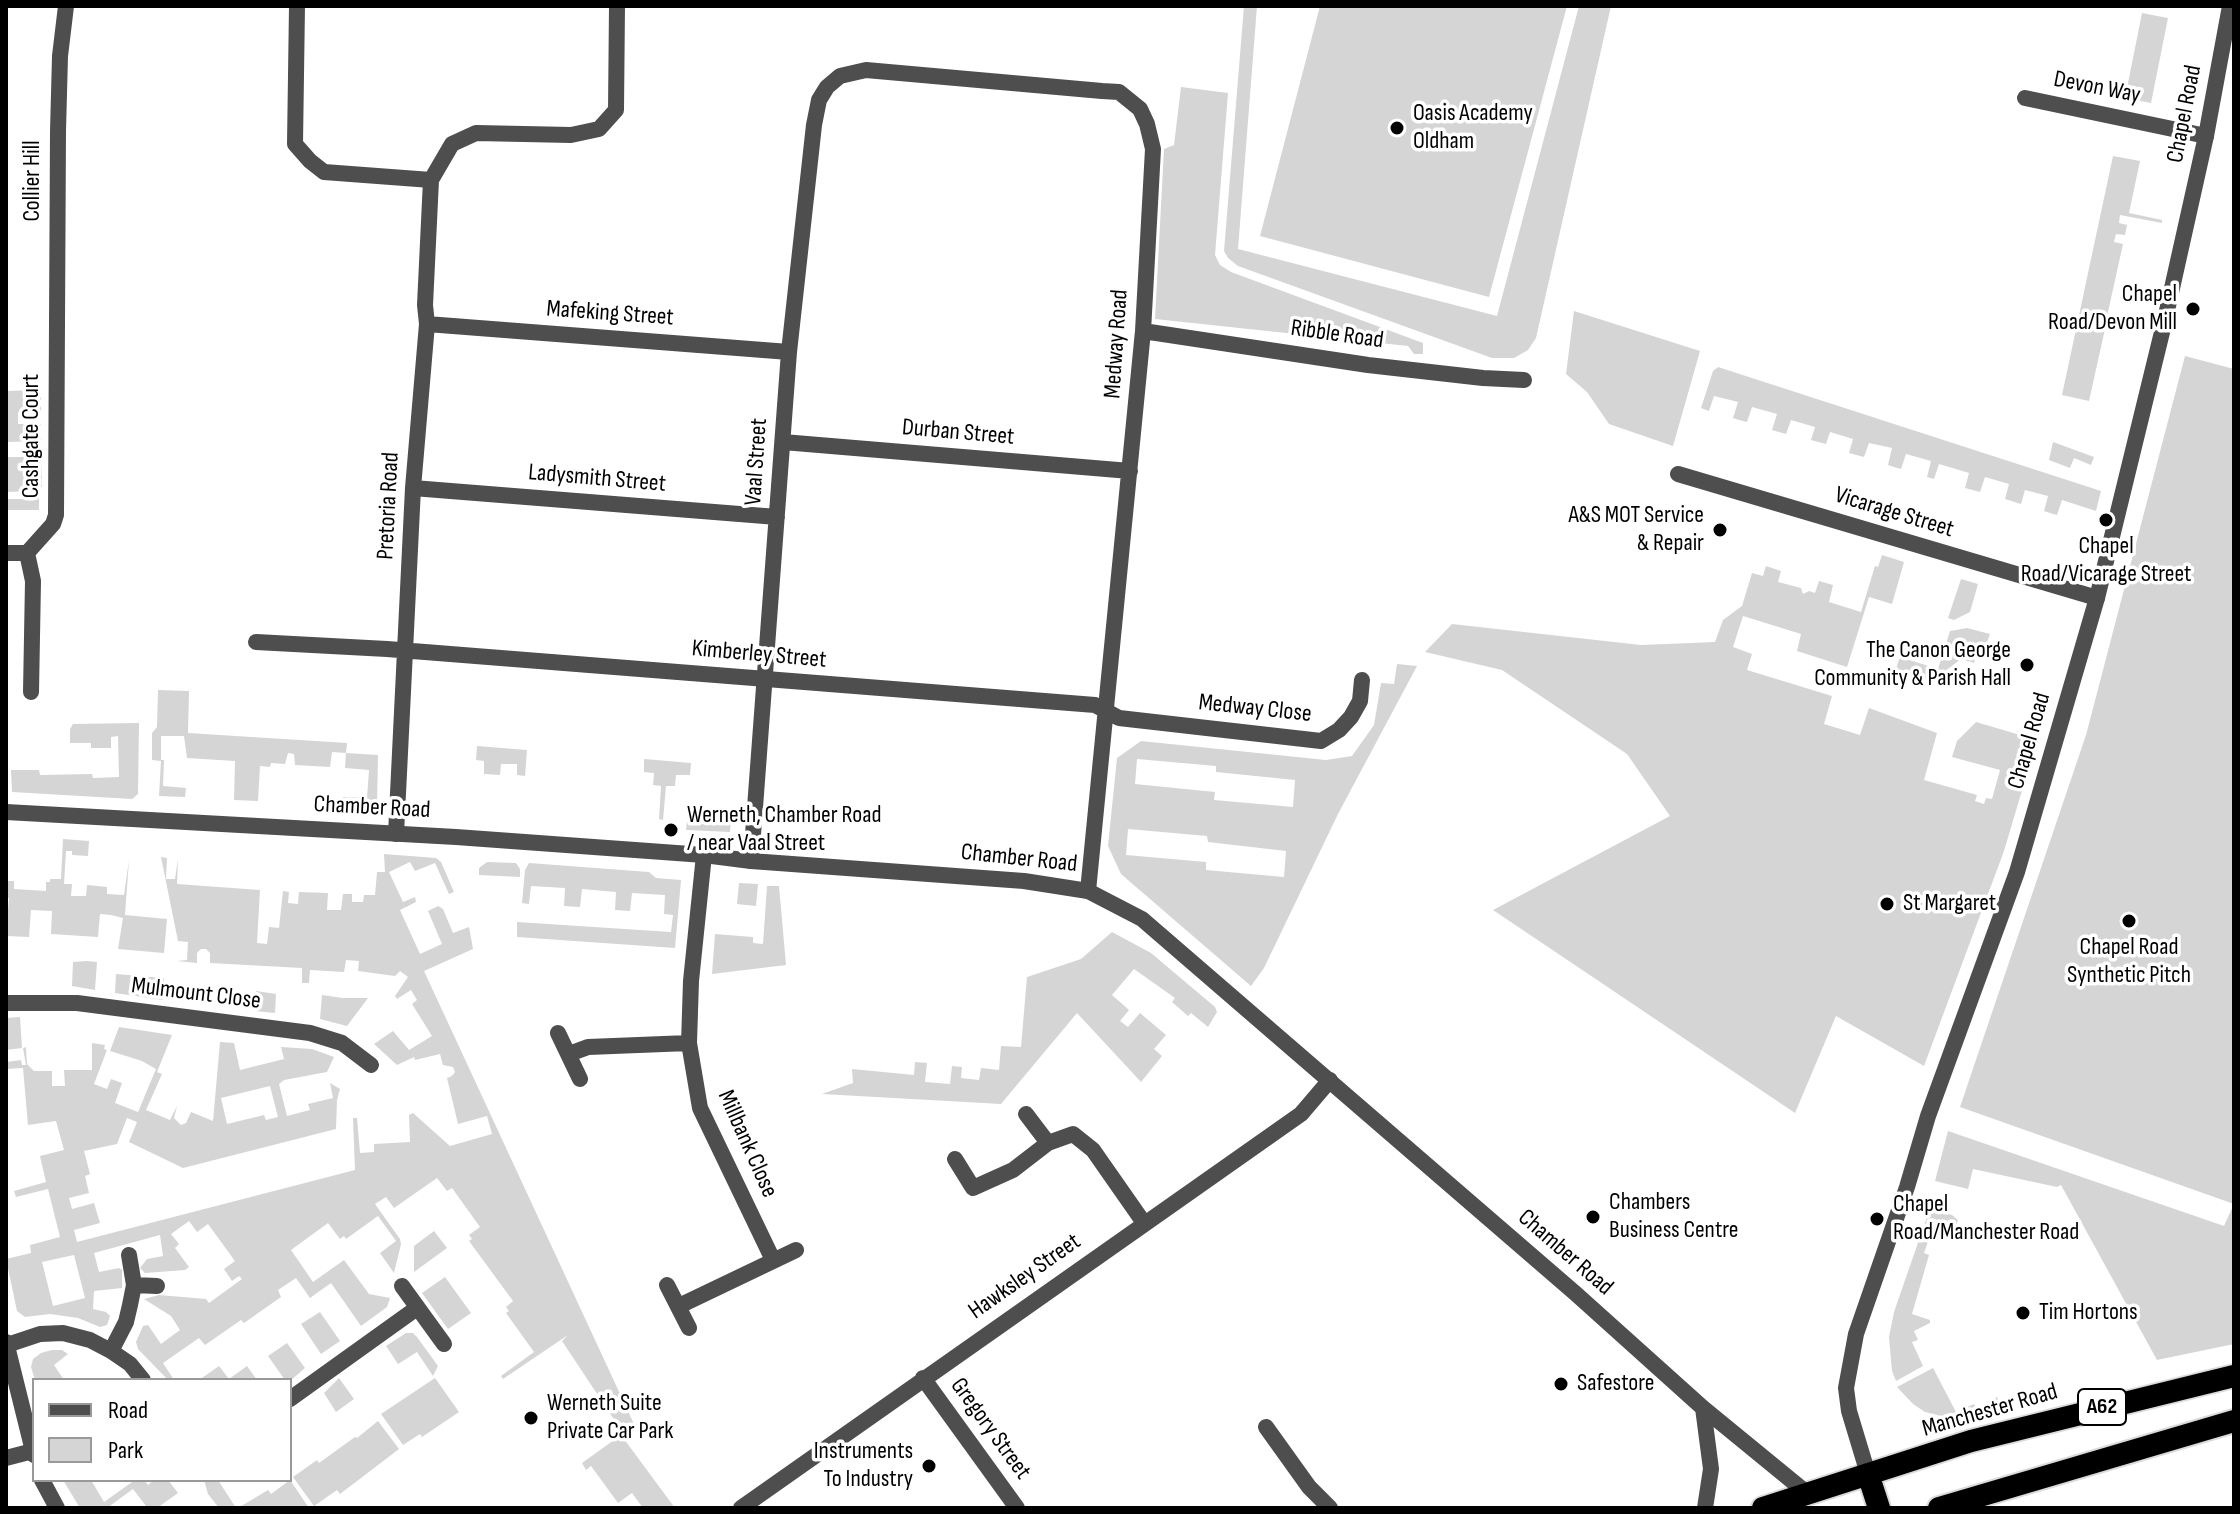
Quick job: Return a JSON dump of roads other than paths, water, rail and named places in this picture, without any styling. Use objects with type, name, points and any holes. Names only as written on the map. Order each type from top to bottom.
[{"type":"highway","name":"Manchester Road","points":[[1763,1508],[1810,1501],[1868,1474],[2054,1419],[2234,1376]]},
{"type":"highway","name":"A62","points":[[1939,1508],[2234,1421]]},
{"type":"highway","points":[[1868,1474],[1879,1508]]},
{"type":"street","name":"Collier Hill","points":[[56,357],[60,56],[66,6]]},
{"type":"street","points":[[297,6],[295,144],[324,172],[431,180]]},
{"type":"street","name":"Pretoria Road","points":[[396,834],[413,488],[427,324],[425,305],[431,180],[452,144],[476,133],[571,135],[599,129],[616,110],[617,6]]},
{"type":"street","name":"Chapel Road","points":[[1868,1474],[1849,1411],[1846,1388],[1856,1334],[1928,1116],[2017,872],[2097,598],[2128,479],[2206,136],[2230,6]]},
{"type":"street","name":"Medway Road","points":[[840,76],[866,70],[1119,92],[1140,109],[1147,124],[1153,149],[1143,331],[1088,891]]},
{"type":"street","name":"Vaal Street","points":[[751,861],[789,352],[816,112],[823,93],[840,76]]},
{"type":"street","name":"Devon Way","points":[[2025,98],[2206,136]]},
{"type":"street","name":"Mafeking Street","points":[[427,324],[789,352]]},
{"type":"street","name":"Ribble Road","points":[[1143,331],[1368,365],[1524,380]]},
{"type":"street","name":"Cashgate Court","points":[[27,553],[53,524],[56,515],[56,357]]},
{"type":"street","name":"Durban Street","points":[[783,442],[1130,471]]},
{"type":"street","name":"Vicarage Street","points":[[1678,474],[2097,598]]},
{"type":"street","name":"Ladysmith Street","points":[[413,488],[777,517]]},
{"type":"street","points":[[6,553],[27,553],[33,581],[31,692]]},
{"type":"street","name":"Kimberley Street","points":[[256,642],[1095,705],[1107,712]]},
{"type":"street","name":"Medway Close","points":[[1107,712],[1119,718],[1321,741],[1339,730],[1351,717],[1360,701],[1362,680]]},
{"type":"street","name":"Chamber Road","points":[[6,812],[704,855],[1024,881],[1088,891],[1142,919],[1575,1293],[1810,1501]]},
{"type":"street","name":"Millbank Close","points":[[704,855],[691,981],[689,1043],[700,1108],[773,1260]]},
{"type":"street","name":"Mulmount Close","points":[[6,1003],[77,1003],[310,1033],[342,1043],[371,1065]]},
{"type":"street","points":[[558,1033],[580,1079]]},
{"type":"street","points":[[569,1054],[588,1047],[689,1043]]},
{"type":"street","name":"Hawksley Street","points":[[741,1508],[1301,1114],[1330,1080]]},
{"type":"street","points":[[1026,1114],[1048,1143]]},
{"type":"street","points":[[955,1159],[973,1188],[1013,1170],[1048,1143],[1073,1134],[1085,1142],[1144,1223]]},
{"type":"street","points":[[679,1306],[796,1250]]},
{"type":"street","points":[[111,1351],[126,1322],[134,1285],[129,1255]]},
{"type":"street","points":[[134,1285],[157,1286]]},
{"type":"street","points":[[667,1285],[689,1328]]},
{"type":"street","points":[[402,1286],[444,1344]]},
{"type":"street","points":[[292,1398],[417,1308]]},
{"type":"street","points":[[32,1445],[6,1344],[40,1334],[63,1333],[90,1340],[111,1351],[130,1364],[141,1378]]},
{"type":"street","name":"Gregory Street","points":[[923,1378],[1012,1506]]},
{"type":"street","points":[[1703,1408],[1711,1469],[1705,1508]]},
{"type":"street","points":[[1266,1427],[1309,1487],[1330,1508]]},
{"type":"street","points":[[6,1458],[32,1453]]},
{"type":"street","points":[[43,1482],[57,1508]]},
{"type":"place","name":"Oasis Academy Oldham","points":[[1397,128]]},
{"type":"place","name":"Chapel Road/Devon Mill","points":[[2193,309]]},
{"type":"place","name":"Chapel Road/Vicarage Street","points":[[2106,520]]},
{"type":"place","name":"A&S MOT Service & Repair","points":[[1720,530]]},
{"type":"place","name":"The Canon George Community & Parish Hall","points":[[2027,665]]},
{"type":"place","name":"Werneth, Chamber Road / near Vaal Street","points":[[671,830]]},
{"type":"place","name":"St Margaret","points":[[1887,904]]},
{"type":"place","name":"Chapel Road Synthetic Pitch","points":[[2129,921]]},
{"type":"place","name":"Chambers Business Centre","points":[[1593,1217]]},
{"type":"place","name":"Chapel Road/Manchester Road","points":[[1877,1219]]},
{"type":"place","name":"Tim Hortons","points":[[2023,1313]]},
{"type":"place","name":"Safestore","points":[[1561,1384]]},
{"type":"place","name":"Werneth Suite Private Car Park","points":[[531,1418]]},
{"type":"place","name":"Instruments To Industry","points":[[929,1466]]}]
